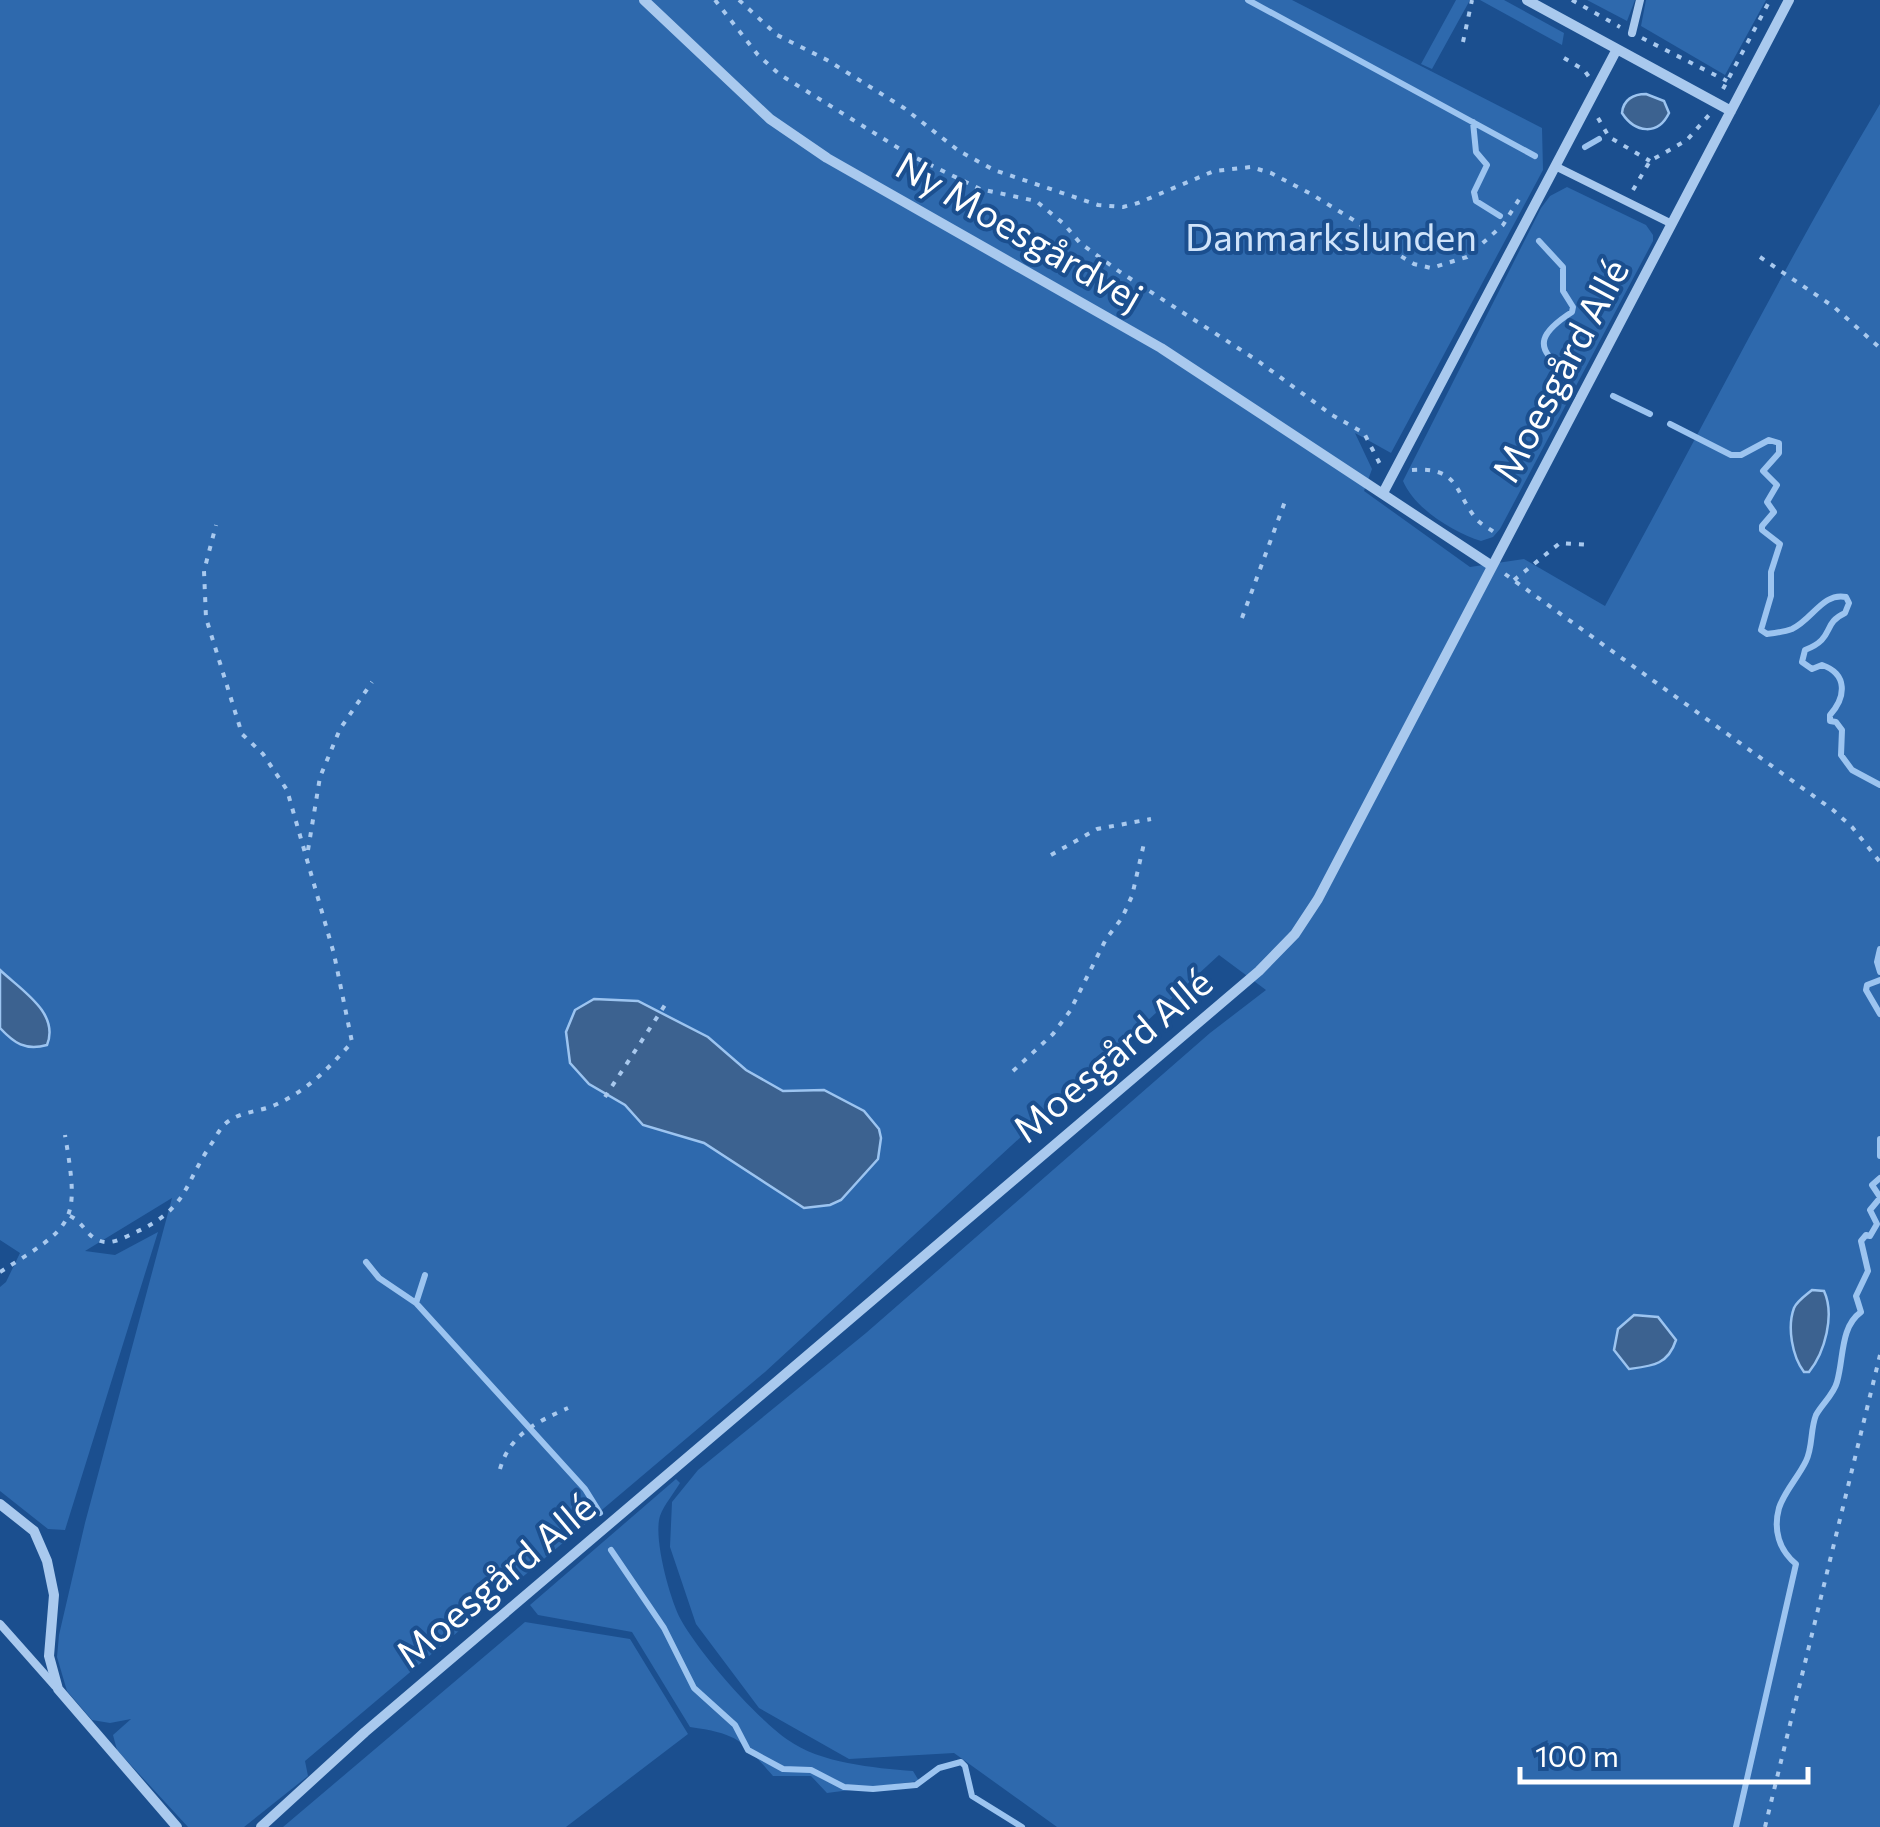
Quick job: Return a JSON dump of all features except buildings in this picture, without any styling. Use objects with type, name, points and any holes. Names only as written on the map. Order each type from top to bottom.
[{"type":"street","name":"Ny Moesgårdvej","points":[[644,0],[770,120],[827,158],[1161,348],[1492,566]]},
{"type":"street","points":[[1527,0],[1731,112]]},
{"type":"street","name":"Moesgård Allé","points":[[261,1827],[365,1732],[1271,959],[1294,934],[1318,899],[1789,0]]},
{"type":"street","points":[[1383,493],[1617,49]]},
{"type":"street","points":[[0,1504],[34,1530],[48,1561],[54,1595],[50,1656],[58,1689],[177,1827]]},
{"type":"lane","points":[[1632,33],[1640,0]]},
{"type":"lane","points":[[1556,166],[1672,224]]},
{"type":"lane","points":[[0,1624],[58,1689]]},
{"type":"path","points":[[715,0],[778,74],[908,154],[980,189],[1036,201],[1080,243],[1120,272],[1332,415],[1364,432],[1374,458],[1394,474],[1433,470],[1448,478],[1466,497],[1474,517],[1506,540]]},
{"type":"path","points":[[739,0],[777,35],[827,60],[904,108],[959,151],[994,170],[1098,205],[1123,207],[1214,171],[1250,167],[1272,173],[1311,194],[1360,224],[1394,252],[1414,264],[1431,268],[1467,257],[1503,225],[1529,183]]},
{"type":"path","points":[[1464,42],[1472,0]]},
{"type":"path","points":[[1572,0],[1727,80]]},
{"type":"path","points":[[1592,96],[1608,137],[1650,161]]},
{"type":"path","points":[[1760,257],[1834,307],[1880,348]]},
{"type":"path","points":[[1242,618],[1288,496]]},
{"type":"path","points":[[70,1216],[81,1220],[91,1236],[102,1243],[117,1241],[165,1216],[183,1199],[200,1160],[226,1123],[247,1112],[273,1106],[308,1087],[352,1042],[308,855],[287,790],[263,754],[242,734],[206,618],[204,571],[216,525]]},
{"type":"path","points":[[1513,580],[1560,543],[1591,545]]},
{"type":"path","points":[[1492,566],[1832,810],[1852,827],[1880,862]]},
{"type":"path","points":[[308,855],[320,777],[340,729],[372,682]]},
{"type":"path","points":[[1051,855],[1097,830],[1151,819]]},
{"type":"path","points":[[1013,1070],[1053,1034],[1070,1011],[1132,896],[1145,839]]},
{"type":"path","points":[[605,1097],[664,1005]]},
{"type":"path","points":[[0,1272],[44,1244],[70,1216],[72,1188],[65,1135]]},
{"type":"path","points":[[1765,1827],[1880,1355]]},
{"type":"path","points":[[500,1468],[505,1450],[524,1432],[568,1408]]},
{"type":"green space","name":"Danmarkslunden","points":[[0,0],[1292,0],[1542,128],[1543,170],[1391,453],[1355,433],[1372,469],[1364,491],[1470,567],[1524,559],[1605,606],[1774,291],[1880,104],[1880,1827],[1057,1827],[954,1753],[849,1759],[759,1708],[696,1624],[670,1547],[672,1502],[698,1470],[866,1333],[1210,1033],[1266,990],[1219,955],[765,1372],[305,1761],[308,1776],[244,1827],[188,1827],[117,1750],[113,1735],[131,1719],[110,1723],[92,1720],[67,1691],[57,1657],[85,1523],[172,1198],[85,1251],[115,1255],[158,1232],[65,1530],[48,1529],[0,1491],[0,1287],[20,1253],[0,1240]]},
{"type":"green space","points":[[1456,0],[1470,0],[1432,69],[1421,64]]},
{"type":"green space","points":[[1480,0],[1504,0],[1564,33],[1562,45]]},
{"type":"green space","points":[[1587,0],[1635,0],[1627,21]]},
{"type":"green space","points":[[1646,0],[1766,0],[1725,75],[1641,26]]},
{"type":"green space","points":[[1567,187],[1646,225],[1653,241],[1500,529],[1493,537],[1481,541],[1436,518],[1416,501],[1403,481],[1541,208],[1550,196]]},
{"type":"green space","points":[[676,1479],[680,1483],[658,1526],[664,1569],[681,1620],[715,1667],[760,1717],[801,1748],[848,1763],[913,1771],[919,1781],[827,1793],[811,1776],[773,1776],[738,1741],[690,1727],[632,1632],[538,1615],[530,1605]]},
{"type":"green space","points":[[525,1622],[630,1639],[688,1734],[566,1827],[283,1827]]},
{"type":"shaded area","points":[[1646,94],[1664,101],[1669,113],[1659,126],[1646,129],[1633,125],[1622,113],[1630,99]]},
{"type":"shaded area","points":[[0,970],[43,1012],[50,1033],[47,1045],[20,1044],[0,1028]]},
{"type":"shaded area","points":[[594,999],[638,1001],[708,1037],[746,1070],[783,1091],[824,1090],[864,1111],[879,1129],[878,1159],[841,1200],[804,1208],[704,1143],[643,1125],[625,1105],[589,1084],[570,1063],[566,1032],[575,1010]]},
{"type":"shaded area","points":[[1812,1290],[1824,1291],[1829,1311],[1827,1333],[1820,1354],[1809,1372],[1804,1372],[1794,1350],[1791,1324],[1795,1305]]},
{"type":"shaded area","points":[[1634,1315],[1658,1317],[1676,1340],[1664,1359],[1629,1369],[1614,1350],[1618,1329]]},
{"type":"waterway","points":[[1248,0],[1535,156]]},
{"type":"waterway","points":[[1473,122],[1476,152],[1487,165],[1474,192],[1476,201],[1500,216]]},
{"type":"waterway","points":[[1585,147],[1599,139]]},
{"type":"waterway","points":[[1539,241],[1563,267],[1563,291],[1573,307],[1548,332],[1544,346],[1565,369]]},
{"type":"waterway","points":[[1613,396],[1650,414]]},
{"type":"waterway","points":[[1670,424],[1731,455],[1741,455],[1769,440],[1779,443],[1779,453],[1763,471],[1777,485],[1767,502],[1774,512],[1762,530],[1780,544],[1761,630],[1767,634],[1792,629],[1824,603],[1846,597],[1849,603],[1845,613],[1833,622],[1821,641],[1805,650],[1802,662],[1812,669],[1822,665],[1840,680],[1841,694],[1830,721],[1842,730],[1841,755],[1852,770],[1880,785]]},
{"type":"waterway","points":[[1880,949],[1880,972]]},
{"type":"waterway","points":[[1880,980],[1867,985],[1866,990],[1880,1014]]},
{"type":"waterway","points":[[1880,1139],[1880,1156]]},
{"type":"waterway","points":[[1880,1178],[1872,1185],[1880,1197]]},
{"type":"waterway","points":[[1736,1827],[1796,1564],[1779,1539],[1779,1508],[1806,1461],[1816,1415],[1835,1386],[1846,1334],[1861,1312],[1856,1296],[1868,1271],[1861,1241],[1870,1236],[1877,1224],[1870,1210],[1880,1198]]},
{"type":"waterway","points":[[366,1262],[379,1278],[416,1303],[585,1489],[600,1513]]},
{"type":"waterway","points":[[416,1303],[425,1275]]},
{"type":"waterway","points":[[611,1550],[664,1628],[694,1688],[735,1725],[748,1750],[783,1769],[811,1770],[844,1787],[873,1789],[916,1785],[939,1768],[961,1762],[972,1796],[1022,1827]]}]
